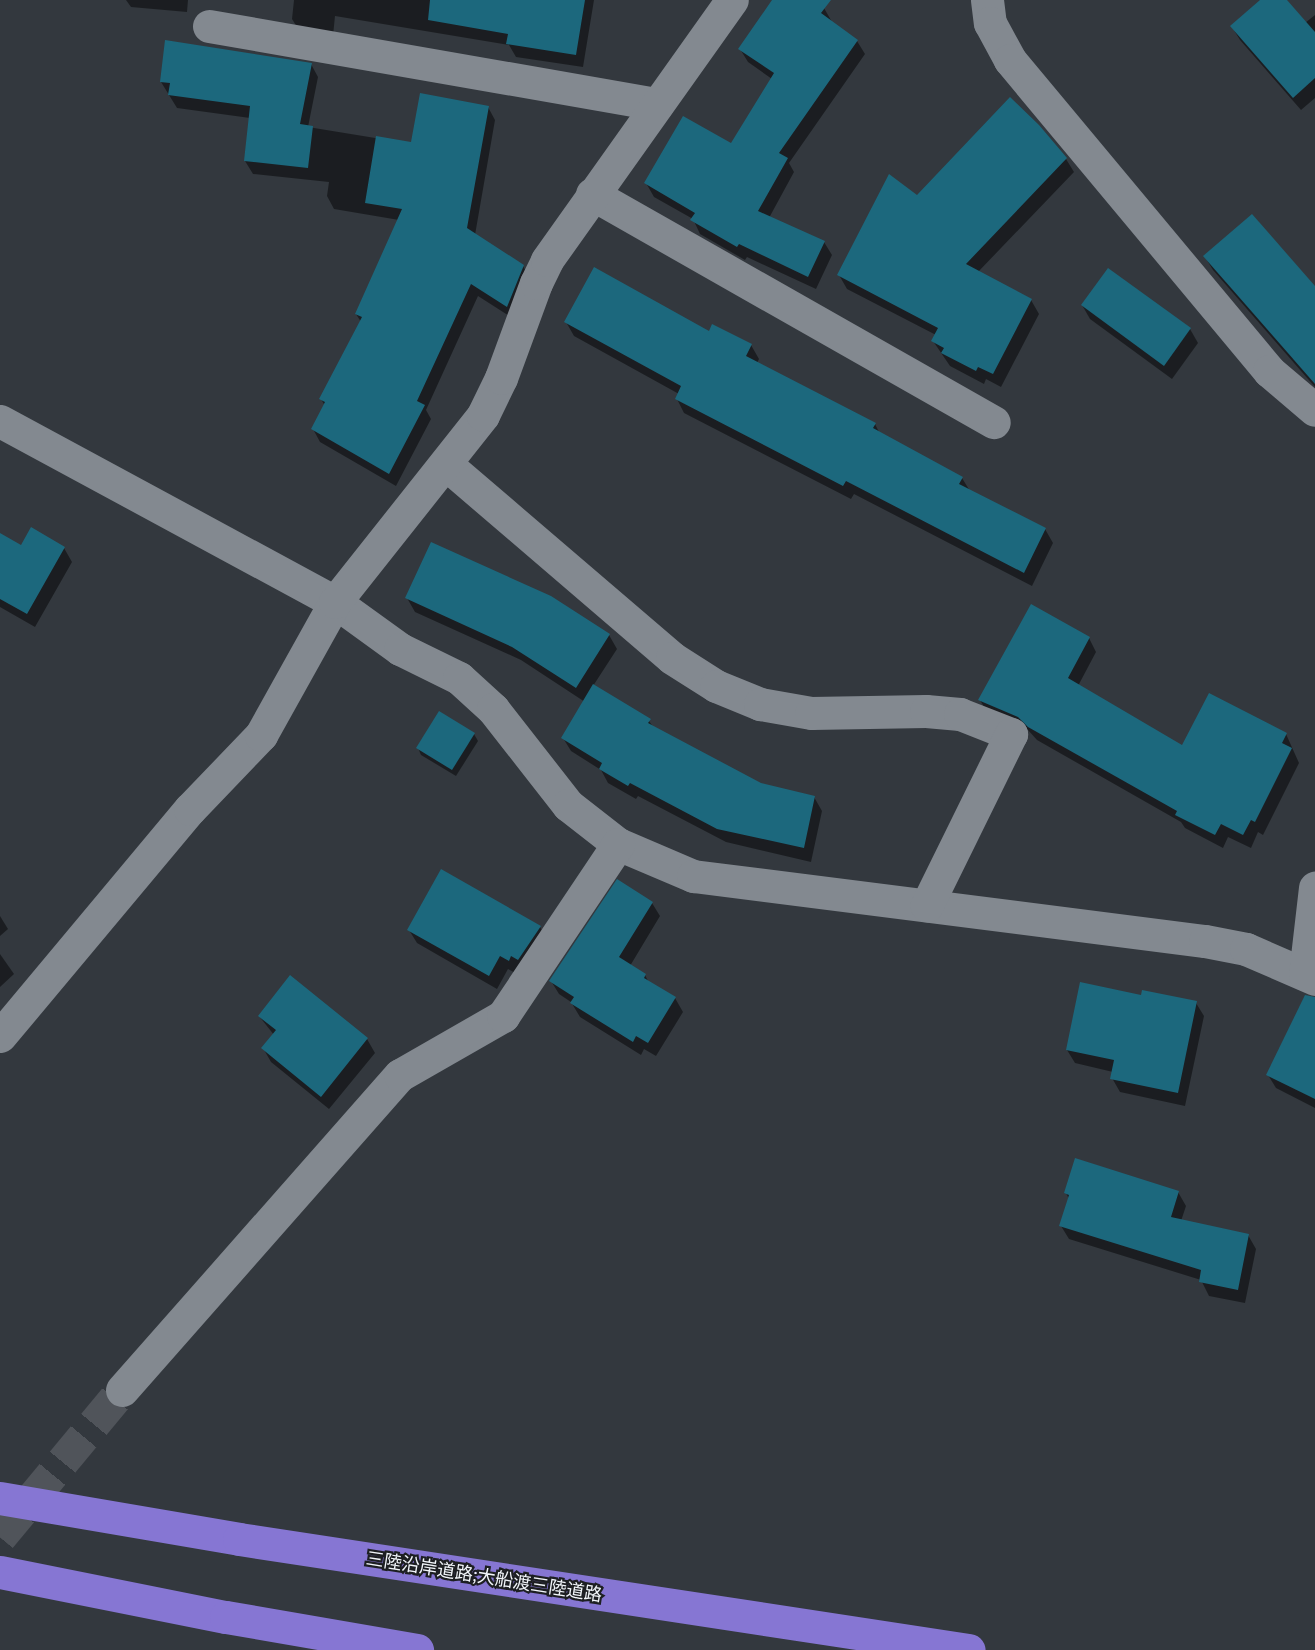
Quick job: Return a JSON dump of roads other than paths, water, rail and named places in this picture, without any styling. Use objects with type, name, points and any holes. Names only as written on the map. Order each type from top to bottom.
[{"type":"highway","name":"三陸沿岸道路;大船渡三陸道路","points":[[0,1498],[239,1539],[969,1650]]},
{"type":"highway","points":[[0,1572],[226,1617],[417,1650]]},
{"type":"street","points":[[0,1036],[190,809],[261,735],[336,602],[447,465],[483,415],[501,378],[543,267],[592,194],[732,0]]},
{"type":"street","points":[[987,0],[990,23],[1010,60],[1269,372],[1315,410]]},
{"type":"street","points":[[209,26],[657,104]]},
{"type":"street","points":[[592,194],[994,422]]},
{"type":"street","points":[[0,421],[336,602],[400,649],[459,678],[493,709],[568,805],[618,844],[693,876],[1205,941],[1246,949],[1310,977],[1315,888]]},
{"type":"street","points":[[447,465],[672,658],[716,686],[760,704],[811,713],[926,711],[960,714],[1011,734],[927,905]]},
{"type":"street","points":[[122,1390],[400,1074],[503,1016],[618,844]]},
{"type":"tunnel","points":[[0,1537],[122,1390]]}]
